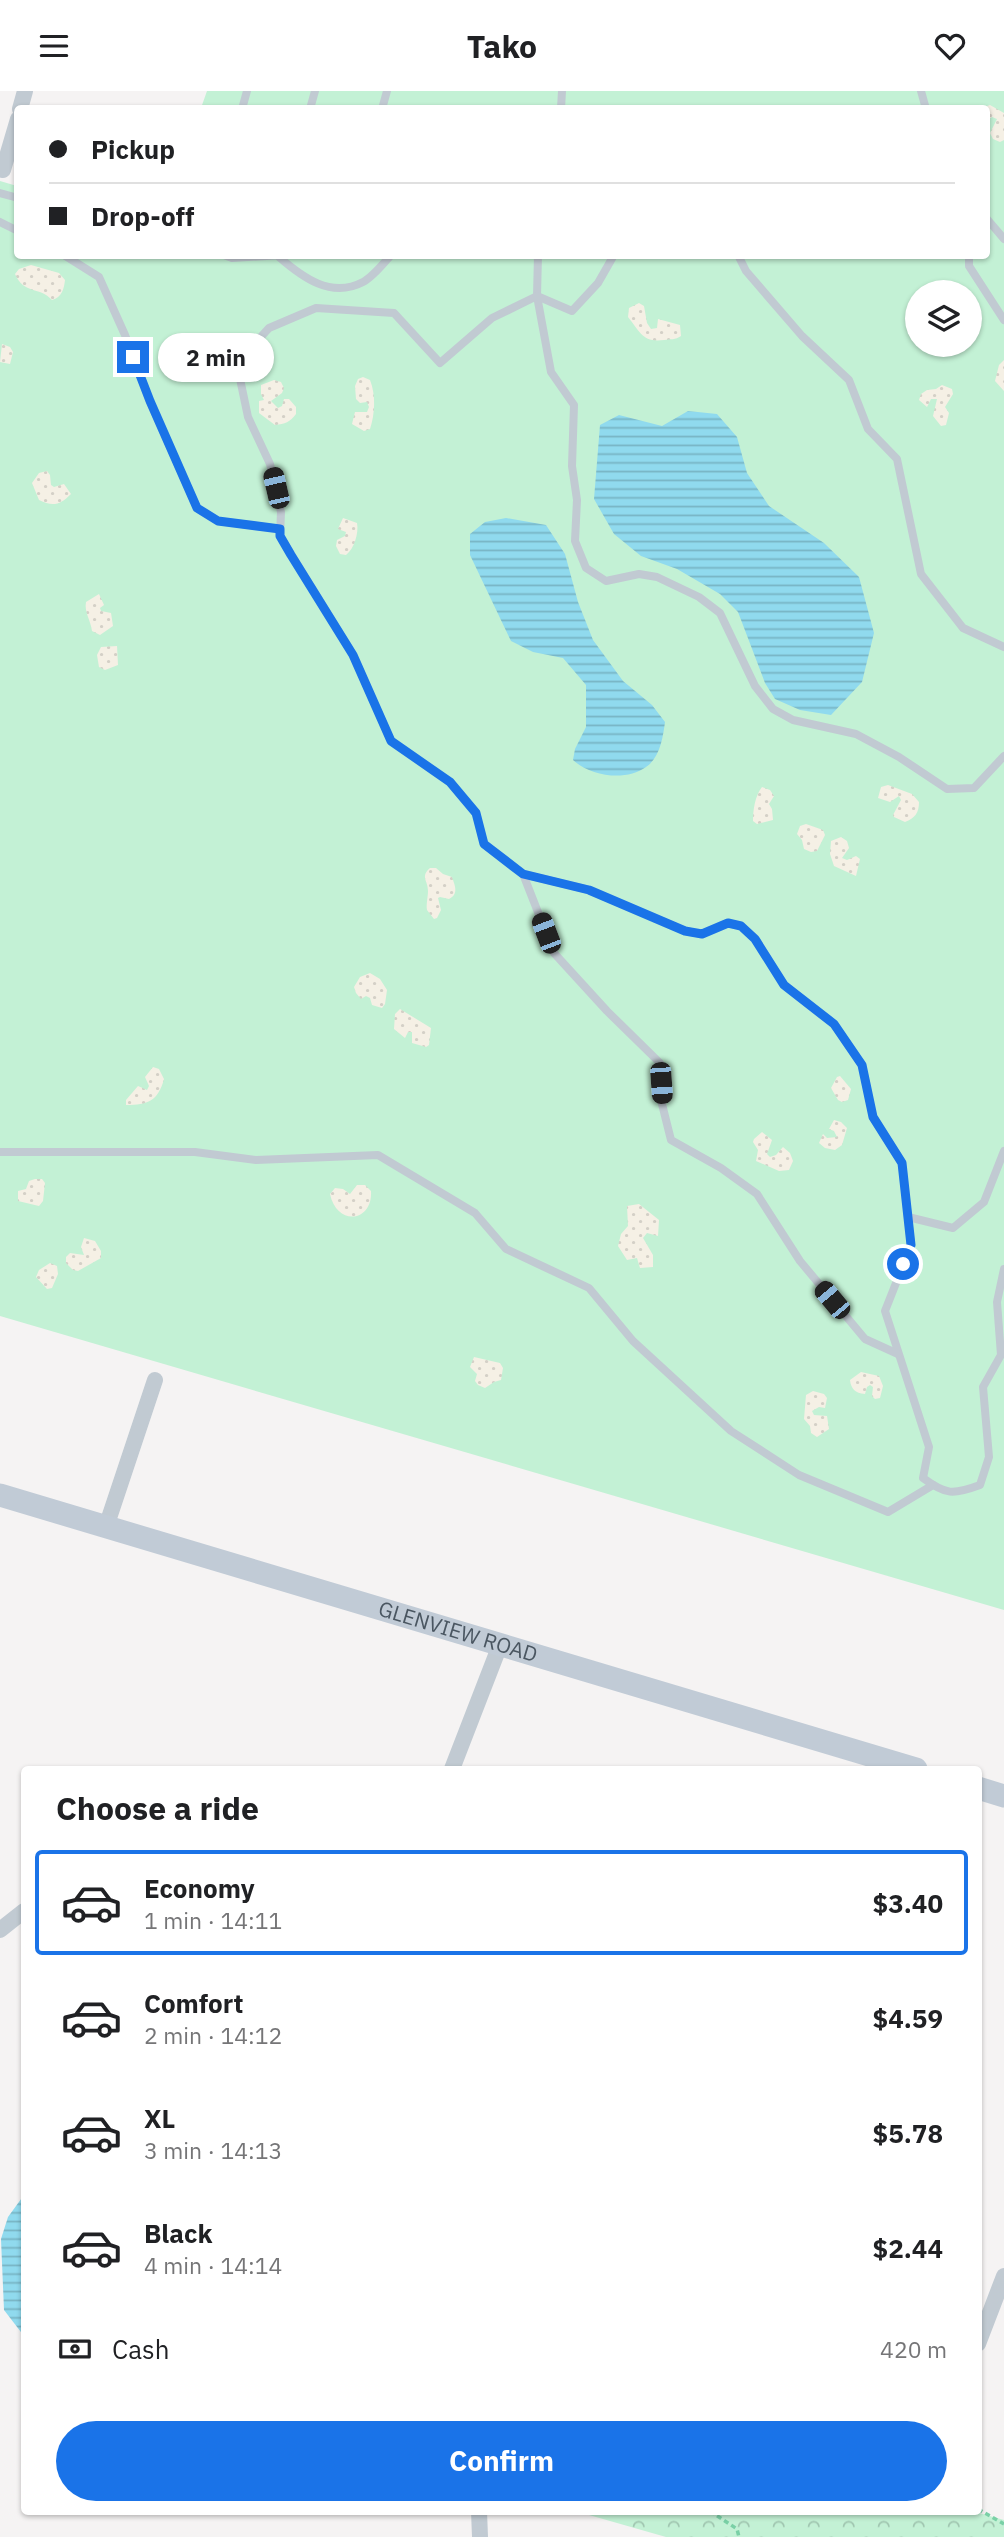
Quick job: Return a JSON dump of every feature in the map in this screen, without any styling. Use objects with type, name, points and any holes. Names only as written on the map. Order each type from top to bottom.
[{"type":"main road","name":"GLENVIEW ROAD","points":[[0,1495],[906,1766]]},
{"type":"main road","points":[[982,1789],[1004,1795]]},
{"type":"street","points":[[7,171],[14,138]]},
{"type":"street","points":[[106,1527],[155,1380]]},
{"type":"street","points":[[453,1766],[500,1645]]},
{"type":"street","points":[[0,1930],[21,1913]]},
{"type":"street","points":[[982,2334],[1004,2276]]},
{"type":"street","points":[[479,2515],[480,2537]]},
{"type":"lane","points":[[990,223],[1004,239]]},
{"type":"lane","points":[[70,259],[99,277],[197,508],[218,521],[280,529]]},
{"type":"lane","points":[[284,259],[304,278],[325,286],[344,288],[365,282],[387,259]]},
{"type":"lane","points":[[538,259],[537,296],[551,372],[574,405],[572,466],[578,500],[575,541],[586,568],[606,581],[639,574],[657,576],[699,597],[720,613],[755,686],[773,709],[793,720],[856,734],[899,757],[947,789],[974,788],[1004,756]]},
{"type":"lane","points":[[537,296],[572,311],[598,283],[612,259]]},
{"type":"lane","points":[[740,259],[746,271],[802,336],[849,380],[868,429],[897,459],[921,575],[963,628],[1004,647]]},
{"type":"lane","points":[[969,259],[969,266],[1004,320]]},
{"type":"lane","points":[[537,296],[492,319],[440,363],[394,313],[316,308],[269,328],[247,352],[239,374],[248,417],[270,464],[281,512],[280,536],[353,655],[391,741],[450,782],[476,813],[484,844],[523,874],[589,890],[685,931],[702,934],[728,923],[741,926],[755,939],[784,985],[834,1024],[862,1065],[873,1117],[902,1163],[911,1245],[885,1311],[929,1447],[923,1478],[942,1492],[960,1492],[980,1485],[989,1457],[983,1387],[1001,1355],[997,1302],[1004,1269]]},
{"type":"lane","points":[[523,874],[554,953],[660,1063],[663,1104],[671,1140],[721,1168],[757,1194],[800,1261],[865,1339],[898,1354]]},
{"type":"lane","points":[[0,1152],[195,1151],[256,1160],[378,1154],[475,1213],[506,1249],[589,1289],[633,1341],[731,1431],[799,1475],[888,1512],[933,1485]]},
{"type":"lane","points":[[908,1217],[953,1228],[984,1202],[1004,1152]]},
{"type":"path","points":[[982,2511],[1004,2524]]},
{"type":"path","points":[[716,2515],[737,2529],[739,2537]]},
{"type":"green space","points":[[207,91],[1004,91],[1004,1610],[0,1316],[0,181],[14,185],[14,259],[990,259],[990,105],[202,105]]},
{"type":"green space","points":[[982,2514],[1004,2520],[1004,2537],[666,2537],[589,2515]]},
{"type":"sand","points":[[990,105],[1004,113],[1004,140],[1000,142],[993,139],[990,133],[997,119],[990,118]]},
{"type":"sand","points":[[31,265],[59,273],[65,280],[58,297],[52,300],[19,281],[15,274],[19,269]]},
{"type":"sand","points":[[639,303],[644,306],[651,329],[657,328],[658,319],[680,325],[681,336],[651,340],[643,335],[628,317],[629,308]]},
{"type":"sand","points":[[2,344],[10,347],[13,352],[10,364],[0,362]]},
{"type":"sand","points":[[1004,360],[1004,391],[995,381],[999,365]]},
{"type":"sand","points":[[363,377],[370,380],[374,405],[370,429],[364,431],[352,424],[355,412],[367,412],[369,407],[367,402],[360,403],[356,399],[355,386],[358,379]]},
{"type":"sand","points":[[274,380],[281,382],[284,388],[282,393],[271,401],[278,408],[282,406],[284,399],[289,399],[296,407],[296,414],[292,419],[275,425],[259,413],[259,401],[264,400],[261,385]]},
{"type":"sand","points":[[942,385],[952,389],[953,394],[945,407],[949,413],[946,425],[941,426],[933,416],[937,399],[931,399],[927,407],[919,400],[921,394],[927,390]]},
{"type":"sand","points":[[47,471],[51,485],[54,487],[64,484],[71,494],[60,503],[48,504],[39,500],[32,483],[39,473]]},
{"type":"sand","points":[[343,518],[357,523],[354,545],[346,555],[340,554],[336,546],[337,540],[345,536],[346,532],[338,529]]},
{"type":"sand","points":[[99,594],[104,605],[100,608],[101,611],[111,613],[113,626],[100,635],[92,631],[86,606],[86,602]]},
{"type":"sand","points":[[117,646],[118,665],[105,670],[99,667],[97,655],[101,647]]},
{"type":"sand","points":[[888,785],[912,794],[919,802],[916,815],[911,819],[905,822],[894,817],[901,800],[899,796],[890,802],[878,798],[881,787]]},
{"type":"sand","points":[[762,787],[770,790],[774,796],[769,804],[773,820],[757,824],[753,821],[754,808]]},
{"type":"sand","points":[[806,824],[823,830],[825,835],[817,851],[804,849],[797,834],[800,826]]},
{"type":"sand","points":[[841,837],[847,841],[849,848],[842,858],[847,860],[856,856],[860,859],[856,876],[834,866],[830,854],[831,841]]},
{"type":"sand","points":[[430,868],[436,868],[452,877],[455,889],[454,895],[449,899],[438,898],[441,910],[434,919],[427,910],[428,891],[425,876]]},
{"type":"sand","points":[[370,973],[380,979],[387,990],[382,1008],[372,1005],[370,998],[366,996],[361,999],[356,993],[354,987],[360,977]]},
{"type":"sand","points":[[400,1009],[431,1028],[429,1045],[426,1047],[412,1043],[412,1032],[408,1032],[405,1038],[394,1029],[395,1014]]},
{"type":"sand","points":[[153,1067],[159,1069],[164,1079],[159,1092],[146,1103],[126,1105],[126,1100],[138,1086],[147,1090],[149,1086],[145,1077]]},
{"type":"sand","points":[[840,1076],[851,1089],[848,1100],[842,1102],[831,1088]]},
{"type":"sand","points":[[834,1120],[847,1128],[842,1145],[835,1150],[825,1148],[819,1143],[823,1134],[827,1138],[837,1137],[834,1131],[829,1129]]},
{"type":"sand","points":[[762,1132],[772,1140],[767,1154],[770,1157],[783,1147],[790,1153],[793,1161],[789,1170],[779,1171],[756,1161],[758,1150],[753,1142]]},
{"type":"sand","points":[[42,1179],[45,1183],[43,1201],[39,1206],[18,1201],[18,1191],[26,1189],[29,1181]]},
{"type":"sand","points":[[357,1185],[365,1185],[371,1191],[370,1201],[361,1214],[347,1216],[334,1205],[330,1194],[335,1188],[350,1194]]},
{"type":"sand","points":[[639,1204],[659,1220],[658,1236],[647,1233],[643,1238],[653,1255],[653,1267],[640,1268],[637,1258],[627,1260],[618,1246],[621,1234],[628,1226],[627,1206]]},
{"type":"sand","points":[[84,1238],[95,1241],[101,1251],[101,1258],[78,1271],[73,1270],[66,1263],[66,1257],[70,1253],[84,1255],[81,1247]]},
{"type":"sand","points":[[50,1263],[57,1266],[58,1274],[52,1288],[47,1289],[36,1277],[39,1270]]},
{"type":"sand","points":[[474,1357],[500,1363],[503,1368],[501,1380],[485,1388],[478,1385],[475,1381],[477,1374],[470,1367]]},
{"type":"sand","points":[[861,1372],[879,1376],[883,1386],[880,1398],[875,1399],[872,1396],[873,1387],[870,1385],[865,1394],[856,1392],[853,1388],[850,1380]]},
{"type":"sand","points":[[813,1391],[824,1394],[827,1398],[825,1408],[819,1407],[812,1411],[814,1415],[827,1416],[829,1429],[817,1437],[811,1433],[810,1426],[804,1419],[806,1395]]},
{"type":"water","points":[[688,411],[717,414],[737,437],[747,473],[769,506],[824,543],[859,577],[874,633],[862,682],[831,715],[800,710],[775,699],[765,683],[738,612],[720,594],[677,569],[641,556],[614,534],[594,499],[600,425],[619,415],[662,426]]},
{"type":"water","points":[[506,518],[546,525],[565,554],[578,602],[593,640],[623,681],[652,705],[665,722],[658,753],[651,763],[638,772],[608,775],[589,770],[573,760],[575,749],[586,727],[586,685],[563,658],[533,652],[511,641],[470,555],[470,534],[485,522]]},
{"type":"water","points":[[21,2199],[21,2332],[4,2310],[1,2239],[8,2217]]},
{"type":"route","points":[[133,357],[197,508],[218,521],[280,529],[280,536],[313,594],[353,655],[391,741],[450,782],[476,813],[484,844],[523,874],[589,890],[685,931],[702,934],[728,923],[741,926],[755,939],[784,985],[834,1024],[862,1065],[873,1117],[902,1163],[911,1245],[903,1264]]}]
